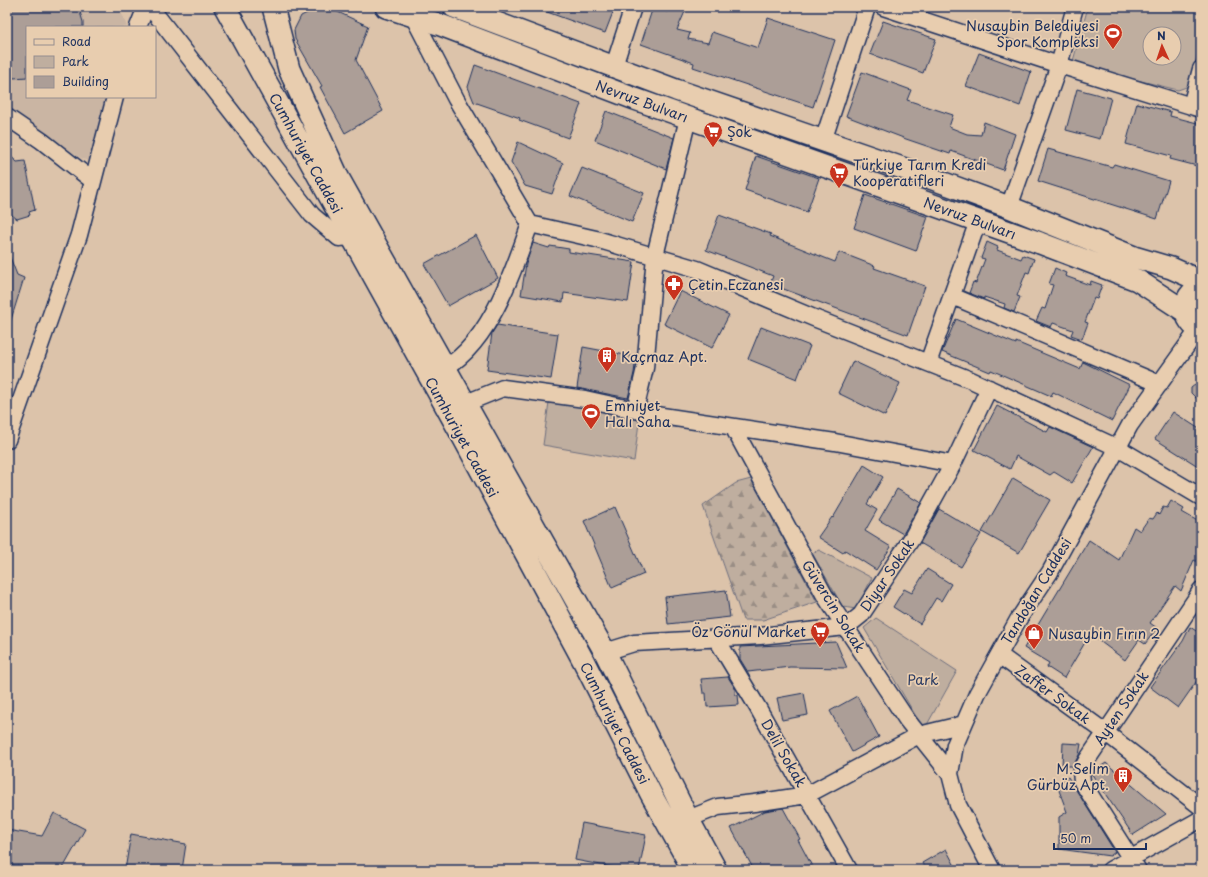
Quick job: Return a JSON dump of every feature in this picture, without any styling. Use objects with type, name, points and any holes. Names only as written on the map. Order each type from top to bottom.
[{"type":"main road","name":"Cumhuriyet Caddesi","points":[[225,7],[352,237],[437,372],[464,439],[583,660],[651,794],[693,870]]},
{"type":"main road","points":[[272,7],[289,69],[339,179],[437,372],[466,403],[605,652],[688,819],[716,870]]},
{"type":"main road","name":"Nevruz Bulvarı","points":[[386,7],[1137,280],[1186,312]]},
{"type":"main road","name":"Nevruz Bulvarı","points":[[454,7],[676,90],[823,140],[1009,207],[1134,257],[1171,268],[1201,282]]},
{"type":"main road","points":[[1200,330],[1190,322],[1186,312],[1191,293],[1201,287]]},
{"type":"street","points":[[138,26],[146,7]]},
{"type":"street","points":[[150,7],[312,215],[339,238],[352,237]]},
{"type":"street","points":[[614,66],[633,7]]},
{"type":"street","points":[[823,140],[867,7]]},
{"type":"street","points":[[883,7],[1196,108],[1201,69]]},
{"type":"street","points":[[1009,207],[1059,65],[1075,7]]},
{"type":"street","points":[[413,16],[456,99],[530,224],[656,256],[697,269],[814,318],[989,388],[1118,448],[1201,497]]},
{"type":"street","points":[[7,440],[79,235],[115,98]]},
{"type":"street","points":[[7,117],[42,141],[93,181]]},
{"type":"street","points":[[635,410],[645,368],[656,256],[688,118]]},
{"type":"street","points":[[928,363],[978,221]]},
{"type":"street","points":[[437,372],[471,347],[494,312],[530,224]]},
{"type":"street","points":[[952,296],[1160,384]]},
{"type":"street","name":"Tandoğan Caddesi","points":[[992,870],[958,805],[950,774],[955,745],[977,694],[1018,620],[1050,572],[1130,425],[1200,330]]},
{"type":"street","points":[[466,403],[503,388],[585,399],[662,416],[835,442],[953,464]]},
{"type":"street","name":"Diyar Sokak","points":[[846,627],[861,615],[907,544],[953,464],[989,388]]},
{"type":"street","name":"Güvercin Sokak","points":[[734,427],[825,596],[907,720],[950,774]]},
{"type":"street","name":"Ayten Sokak","points":[[1134,864],[1082,782],[1081,771],[1105,732],[1201,590]]},
{"type":"street","points":[[605,652],[634,643],[760,636],[846,627]]},
{"type":"street","name":"Delil Sokak","points":[[716,638],[758,708],[849,870]]},
{"type":"street","name":"Zaffer Sokak","points":[[999,655],[1105,732],[1201,807]]},
{"type":"street","points":[[688,819],[718,807],[807,795],[919,735],[964,724]]},
{"type":"street","points":[[1110,870],[1134,864],[1201,819]]},
{"type":"shaded area","points":[[7,7],[116,7],[122,14],[127,26],[26,26],[26,98],[108,98],[89,161],[73,153],[7,105]]},
{"type":"green space","name":"Nusaybin Belediyesi Spor Kompleksi","points":[[1088,7],[1201,7],[1201,41],[1189,86],[1178,90],[1084,67],[1073,61]]},
{"type":"green space","name":"Emniyet Halı Saha","points":[[549,402],[640,415],[634,461],[543,445]]},
{"type":"green space","points":[[751,479],[817,602],[763,620],[743,620],[703,506],[736,483]]},
{"type":"green space","points":[[819,550],[872,578],[856,609],[843,607],[812,553]]},
{"type":"green space","name":"Park","points":[[876,618],[957,671],[924,730],[864,628]]},
{"type":"building","points":[[7,7],[74,7],[80,12],[83,26],[26,26],[26,77],[14,78],[7,72],[9,62],[7,61]]},
{"type":"building","points":[[327,7],[368,26],[356,60],[383,111],[345,133],[320,87],[322,86],[295,39],[294,30],[301,16],[317,8]]},
{"type":"building","points":[[536,7],[615,7],[605,33]]},
{"type":"building","points":[[653,7],[667,12],[667,7],[687,7],[677,30],[690,33],[688,39],[708,43],[712,32],[758,48],[768,18],[835,40],[813,107],[693,67],[694,63],[641,44]]},
{"type":"building","points":[[883,21],[936,39],[923,73],[870,54]]},
{"type":"building","points":[[979,53],[1031,72],[1020,106],[966,86]]},
{"type":"building","points":[[475,65],[581,104],[568,138],[519,120],[520,118],[474,102],[468,87]]},
{"type":"building","points":[[862,72],[911,90],[907,100],[953,115],[949,127],[967,134],[981,135],[984,122],[1015,134],[1003,170],[951,151],[950,154],[906,139],[846,116]]},
{"type":"building","points":[[1077,89],[1111,98],[1100,139],[1066,130]]},
{"type":"building","points":[[1137,103],[1171,112],[1170,116],[1201,124],[1201,167],[1170,159],[1171,156],[1126,144]]},
{"type":"building","points":[[606,111],[674,138],[666,169],[595,140]]},
{"type":"building","points":[[518,142],[563,163],[552,194],[525,186],[511,162]]},
{"type":"building","points":[[1048,149],[1112,167],[1114,164],[1169,181],[1157,219],[1038,181]]},
{"type":"building","points":[[7,153],[17,162],[25,161],[35,210],[29,212],[30,215],[17,219],[7,211]]},
{"type":"building","points":[[756,156],[819,178],[807,212],[745,190]]},
{"type":"building","points":[[582,168],[644,193],[632,222],[570,196]]},
{"type":"building","points":[[865,195],[928,217],[916,251],[854,228]]},
{"type":"building","points":[[719,215],[771,234],[770,236],[835,262],[839,252],[875,266],[874,268],[925,286],[908,335],[770,284],[773,276],[706,250]]},
{"type":"building","points":[[476,235],[498,278],[448,306],[424,264]]},
{"type":"building","points":[[987,242],[998,247],[997,250],[1021,259],[1023,255],[1034,259],[1029,273],[1026,272],[1017,296],[1020,297],[1014,312],[1004,308],[1005,304],[984,297],[984,299],[969,293],[973,282],[976,283],[985,259],[981,258]]},
{"type":"building","points":[[533,243],[549,248],[550,246],[569,249],[569,252],[634,262],[628,302],[564,293],[563,302],[521,295],[526,264]]},
{"type":"building","points":[[7,252],[17,275],[24,278],[9,326],[7,325]]},
{"type":"building","points":[[1055,268],[1066,273],[1065,276],[1090,285],[1091,281],[1102,285],[1097,299],[1094,298],[1085,322],[1088,323],[1082,339],[1071,335],[1073,330],[1053,323],[1051,327],[1036,321],[1042,308],[1045,309],[1053,285],[1049,284]]},
{"type":"building","points":[[680,291],[729,315],[712,348],[664,324]]},
{"type":"building","points":[[956,319],[1080,369],[1083,362],[1130,385],[1112,421],[1053,392],[1051,396],[991,370],[990,372],[942,352]]},
{"type":"building","points":[[497,325],[558,334],[551,379],[487,370],[492,333]]},
{"type":"building","points":[[761,327],[810,346],[797,379],[748,359]]},
{"type":"building","name":"Kaçmaz Apt.","points":[[583,347],[636,357],[628,398],[577,388]]},
{"type":"building","points":[[853,361],[900,383],[885,416],[838,393]]},
{"type":"building","points":[[1201,380],[1201,403],[1191,393],[1191,388]]},
{"type":"building","points":[[997,406],[1047,432],[1050,427],[1093,447],[1072,483],[1054,472],[1050,475],[1016,456],[1010,469],[974,450]]},
{"type":"building","points":[[1173,412],[1201,430],[1201,468],[1155,439]]},
{"type":"building","points":[[864,465],[883,477],[867,504],[877,510],[865,531],[891,547],[876,570],[845,550],[843,553],[818,537],[832,517],[833,518]]},
{"type":"building","points":[[1013,478],[1050,500],[1019,553],[982,532]]},
{"type":"building","points":[[897,489],[921,503],[903,534],[879,520]]},
{"type":"building","points":[[1171,501],[1184,509],[1182,512],[1201,523],[1201,564],[1194,560],[1181,591],[1175,586],[1150,623],[1157,628],[1145,644],[1139,640],[1125,660],[1090,634],[1064,678],[1047,667],[1049,663],[1024,648],[1089,540],[1119,560],[1134,527],[1140,531],[1149,518],[1153,519],[1157,513],[1159,515],[1163,507],[1167,508]]},
{"type":"building","points":[[615,507],[644,574],[612,588],[584,521]]},
{"type":"building","points":[[939,509],[981,534],[961,567],[920,543]]},
{"type":"building","points":[[927,569],[951,584],[941,601],[936,598],[920,624],[893,607],[904,589],[912,593]]},
{"type":"building","points":[[726,590],[730,617],[668,624],[665,597]]},
{"type":"building","points":[[1190,627],[1201,634],[1201,675],[1178,708],[1150,687],[1183,641]]},
{"type":"building","points":[[836,642],[847,668],[790,667],[748,672],[740,659],[740,647]]},
{"type":"building","points":[[728,677],[735,688],[735,695],[738,695],[739,705],[707,707],[706,693],[703,693],[701,679]]},
{"type":"building","points":[[804,693],[808,715],[782,720],[777,698]]},
{"type":"building","points":[[857,696],[879,737],[852,752],[830,711]]},
{"type":"building","points":[[1063,743],[1081,744],[1079,755],[1073,766],[1062,766]]},
{"type":"building","name":"M.Selim Gürbüz Apt.","points":[[1106,763],[1166,814],[1133,835],[1091,773]]},
{"type":"building","points":[[1068,777],[1115,852],[1110,856],[1059,849],[1059,817],[1067,812],[1057,785]]},
{"type":"building","points":[[783,808],[800,839],[798,840],[814,870],[754,870],[731,828],[765,811]]},
{"type":"building","points":[[54,813],[85,829],[62,870],[36,870],[7,864],[7,830],[42,836]]},
{"type":"building","points":[[582,823],[646,835],[639,870],[627,870],[575,860]]},
{"type":"building","points":[[131,834],[186,844],[182,870],[125,870]]},
{"type":"building","points":[[946,849],[955,866],[948,870],[926,870],[922,863]]},
{"type":"place","name":"Nusaybin Belediyesi Spor Kompleksi","points":[[1113,50]]},
{"type":"place","name":"Şok","points":[[713,148]]},
{"type":"place","name":"Türkiye Tarım Kredi Kooperatifleri","points":[[839,189]]},
{"type":"place","name":"Çetin Eczanesi","points":[[674,301]]},
{"type":"place","name":"Kaçmaz Apt.","points":[[607,373]]},
{"type":"place","name":"Emniyet Halı Saha","points":[[591,430]]},
{"type":"place","name":"Öz Gönül Market","points":[[820,648]]},
{"type":"place","name":"Nusaybin Fırın 2","points":[[1034,650]]},
{"type":"place","name":"M.Selim Gürbüz Apt.","points":[[1123,793]]}]
